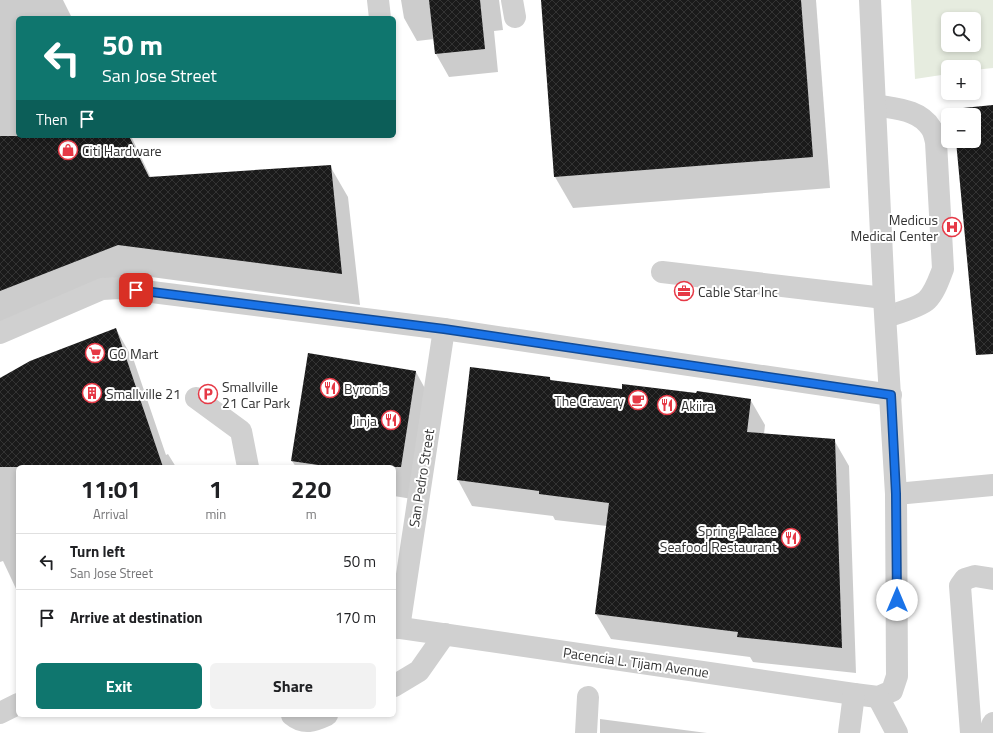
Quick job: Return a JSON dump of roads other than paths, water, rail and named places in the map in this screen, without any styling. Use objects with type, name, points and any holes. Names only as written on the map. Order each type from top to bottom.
[{"type":"street","points":[[378,0],[380,16]]},
{"type":"street","points":[[870,0],[885,308],[896,494],[897,676],[892,690],[878,697],[897,733]]},
{"type":"street","points":[[662,272],[885,308],[908,310],[927,301],[937,284],[943,269],[936,142],[931,128],[921,117],[910,112],[875,105]]},
{"type":"street","points":[[0,333],[102,289],[120,288],[444,329],[891,395]]},
{"type":"street","name":"San Pedro Street","points":[[396,627],[444,329]]},
{"type":"street","points":[[196,398],[241,431],[248,465]]},
{"type":"street","points":[[896,494],[993,486]]},
{"type":"street","points":[[971,733],[960,586],[965,579],[975,576],[993,578]]},
{"type":"street","name":"Pacencia L. Tijam Avenue","points":[[396,627],[878,697]]},
{"type":"street","points":[[396,685],[419,671],[445,634]]},
{"type":"street","points":[[849,733],[854,694]]},
{"type":"street","points":[[586,733],[588,697]]},
{"type":"street","points":[[0,713],[16,705]]},
{"type":"street","points":[[294,717],[299,721],[313,721],[322,717]]},
{"type":"street","points":[[989,733],[993,723]]},
{"type":"place","name":"Citi Hardware","points":[[68,150]]},
{"type":"place","name":"Medicus Medical Center","points":[[952,227]]},
{"type":"place","name":"Cable Star Inc","points":[[684,291]]},
{"type":"place","name":"GO Mart","points":[[95,353]]},
{"type":"place","name":"Byron's","points":[[330,388]]},
{"type":"place","name":"Smallville 21","points":[[92,393]]},
{"type":"place","name":"Smallville 21 Car Park","points":[[208,394]]},
{"type":"place","name":"The Cravery","points":[[638,400]]},
{"type":"place","name":"Akiira","points":[[667,405]]},
{"type":"place","name":"Jinja","points":[[391,420]]},
{"type":"place","name":"Spring Palace Seafood Restaurant","points":[[791,538]]}]
